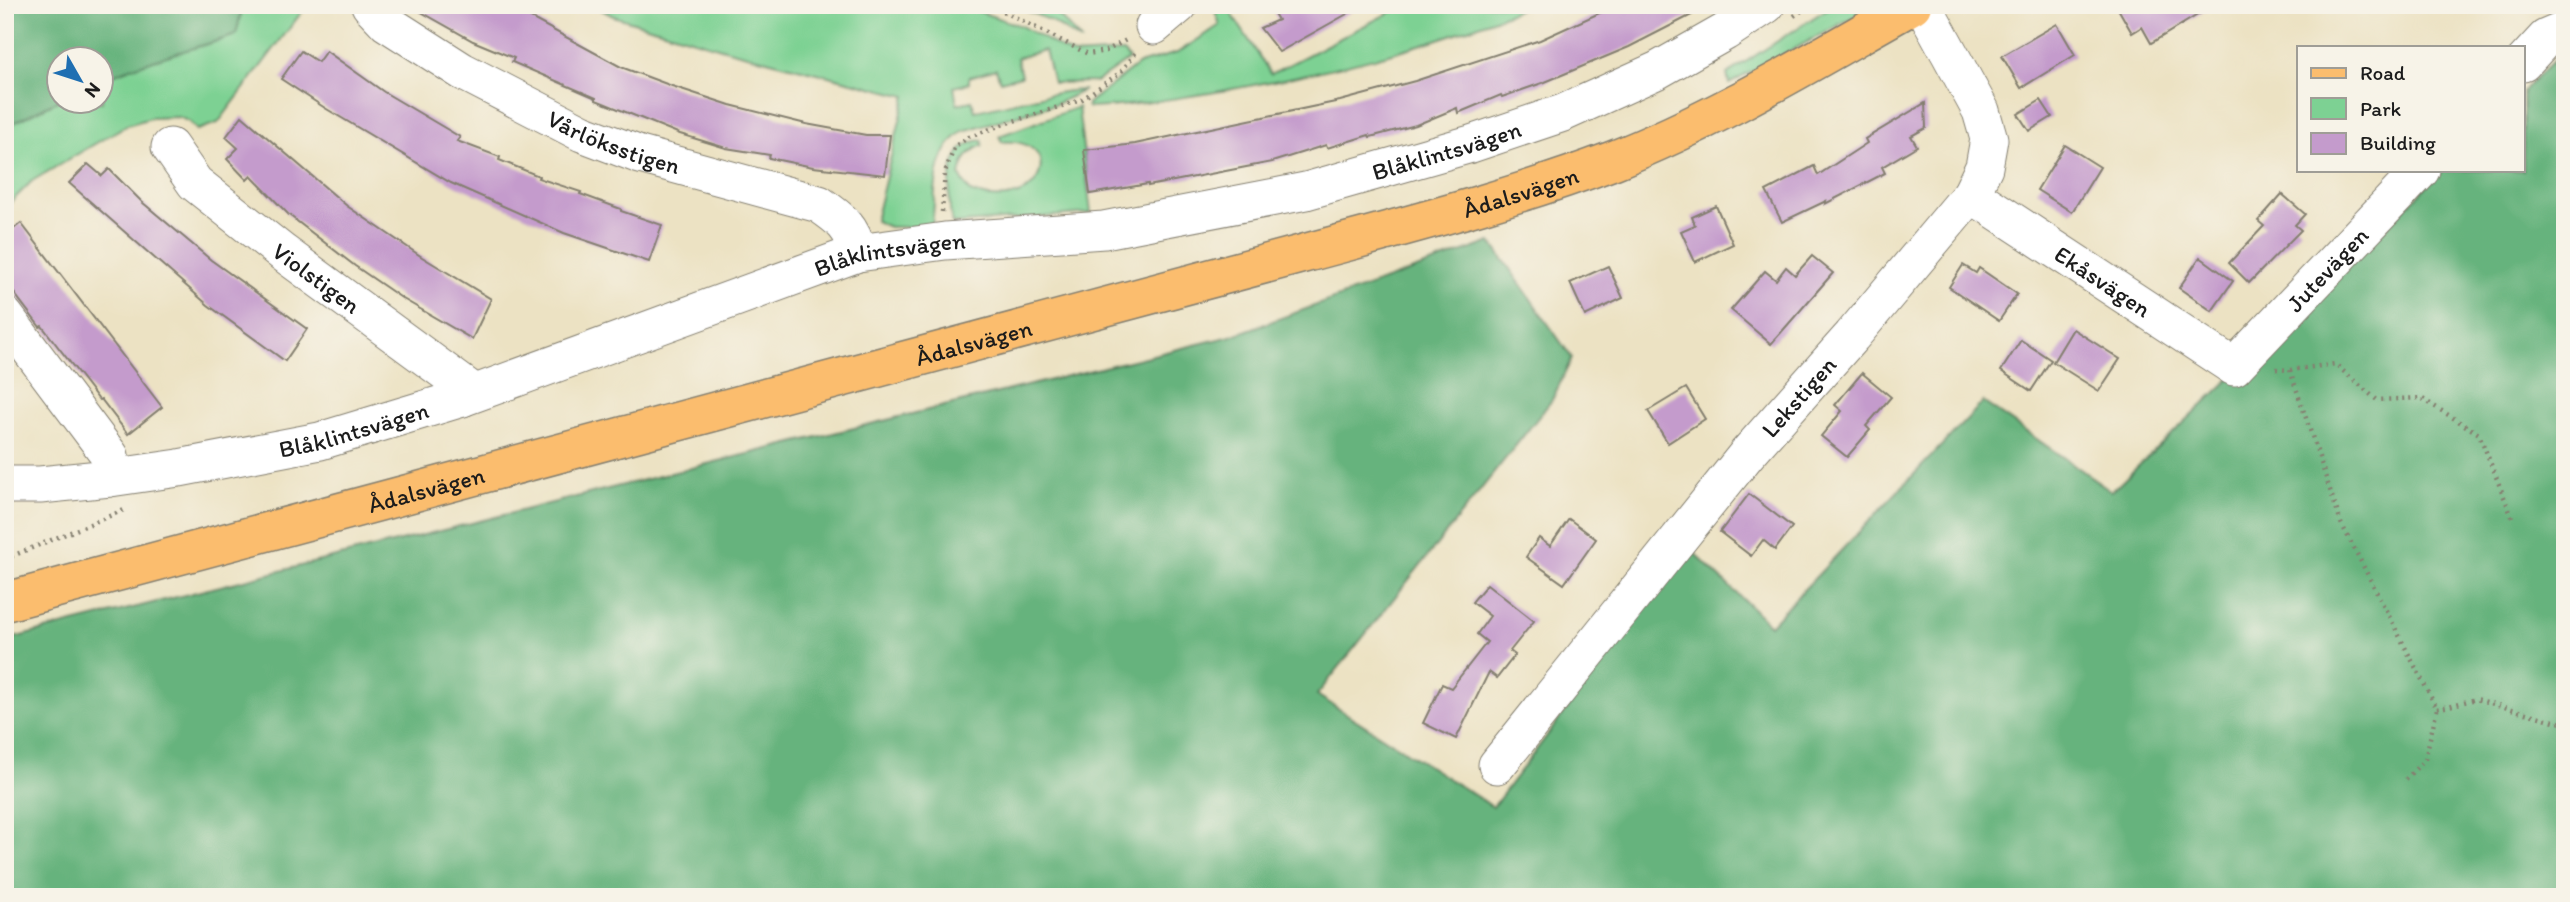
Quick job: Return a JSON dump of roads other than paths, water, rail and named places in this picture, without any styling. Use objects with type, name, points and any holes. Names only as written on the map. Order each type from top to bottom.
[{"type":"main road","name":"Ådalsvägen","points":[[5,602],[1329,247],[1512,193],[1614,159],[1695,123],[1762,89],[1912,5]]},
{"type":"street","name":"Vårlöksstigen","points":[[370,5],[387,23],[462,71],[582,133],[640,155],[819,204],[840,218],[854,236],[858,253]]},
{"type":"street","name":"Lekstigen","points":[[1497,765],[1747,454],[1861,326],[1971,194],[1984,167],[1989,139],[1981,111],[1923,5]]},
{"type":"street","name":"Blåklintsvägen","points":[[5,485],[40,485],[110,478],[192,466],[320,441],[462,398],[858,253],[945,241],[1104,230],[1306,191],[1398,166],[1563,113],[1658,70],[1725,32],[1777,13]]},
{"type":"street","points":[[2524,62],[2546,38],[2565,30]]},
{"type":"street","name":"Violstigen","points":[[170,147],[195,183],[282,252],[466,387],[462,398]]},
{"type":"street","name":"Jutevägen","points":[[2234,367],[2419,172]]},
{"type":"street","name":"Ekåsvägen","points":[[1971,194],[2234,367]]},
{"type":"street","points":[[5,316],[110,456],[110,478]]}]
